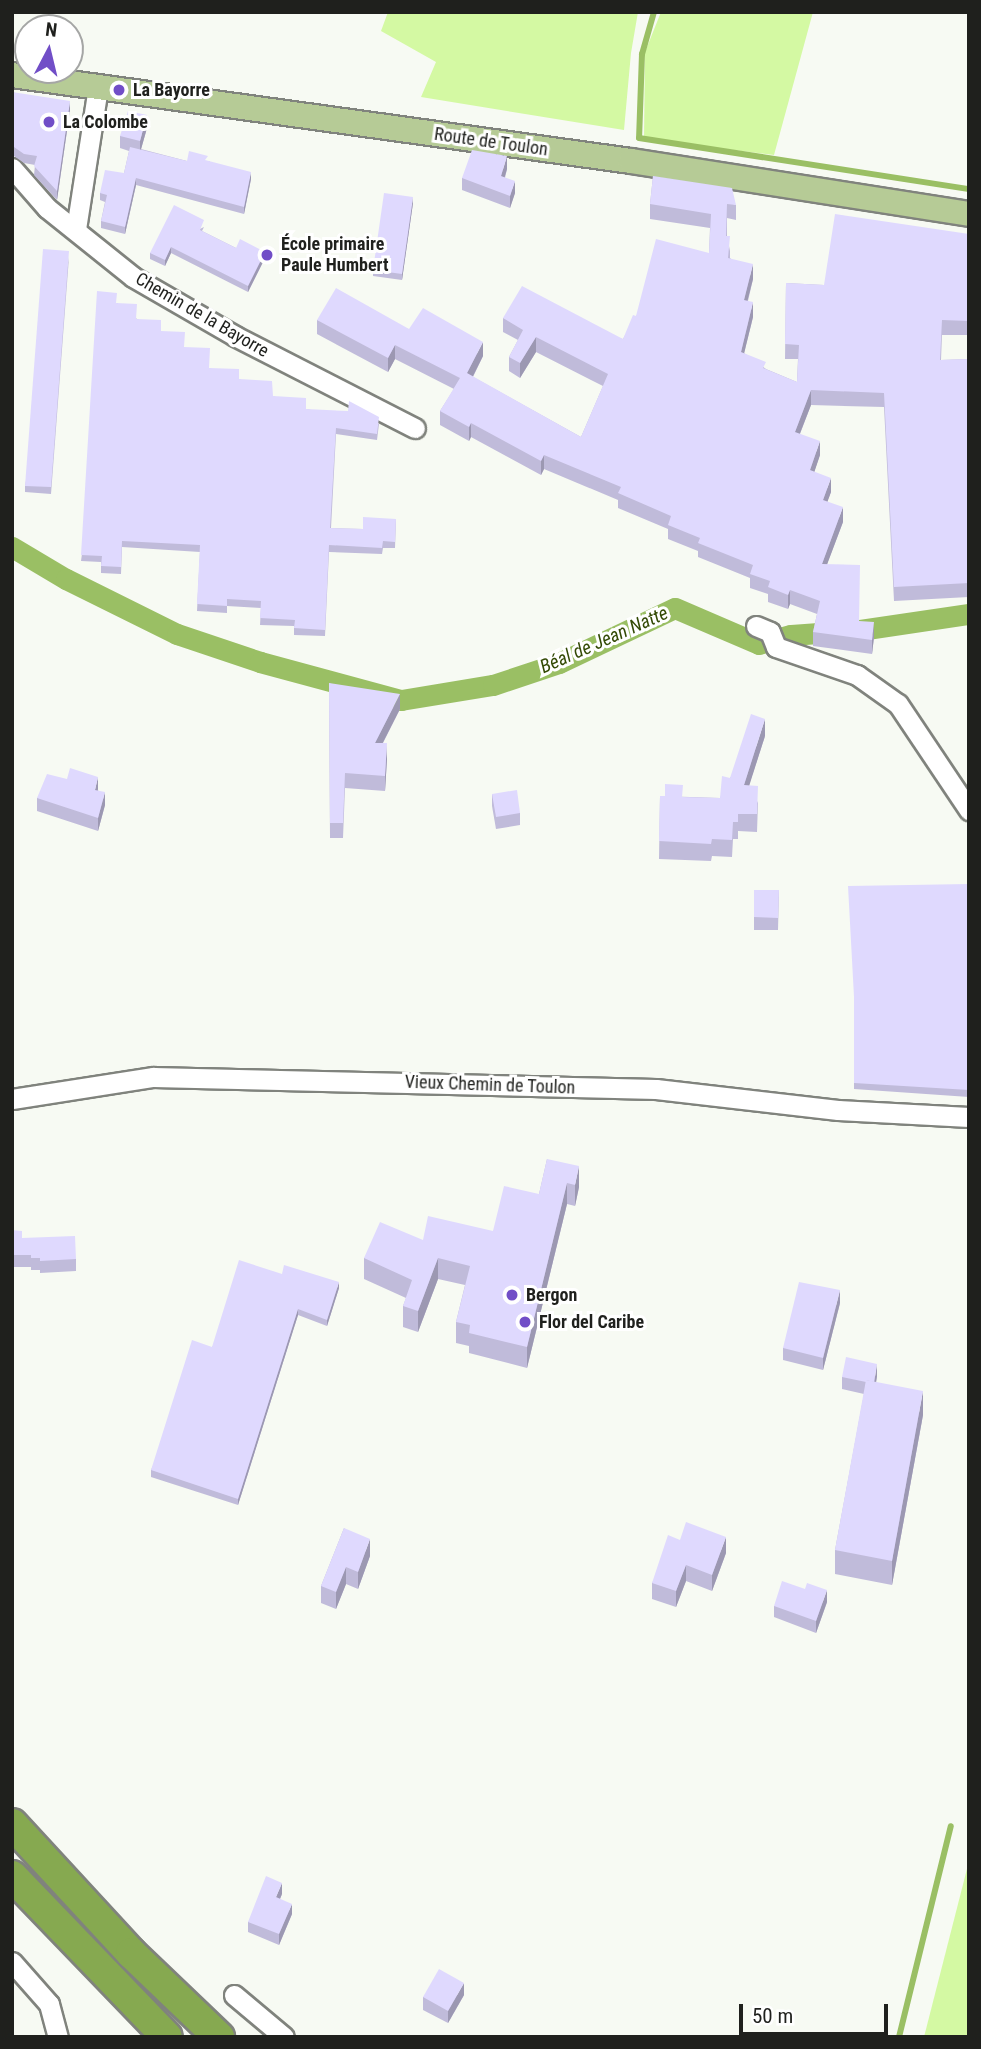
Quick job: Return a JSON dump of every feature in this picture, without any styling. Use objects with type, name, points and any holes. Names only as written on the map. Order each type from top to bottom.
[{"type":"highway","points":[[12,1824],[131,1953],[219,2037]]},
{"type":"highway","points":[[12,1875],[167,2037]]},
{"type":"main road","name":"Route de Toulon","points":[[84,84],[631,161],[969,214]]},
{"type":"street","points":[[76,229],[99,87]]},
{"type":"street","name":"Chemin de la Bayorre","points":[[12,168],[47,208],[133,276],[235,336],[415,428]]},
{"type":"street","points":[[767,634],[857,675],[898,704],[969,810]]},
{"type":"street","name":"Vieux Chemin de Toulon","points":[[12,1099],[153,1077],[656,1089],[838,1110],[969,1117]]},
{"type":"street","points":[[12,1962],[49,2004],[58,2037]]},
{"type":"street","points":[[234,1995],[284,2037]]},
{"type":"green space","points":[[388,12],[638,12],[631,53],[624,130],[421,97],[436,62],[381,31]]},
{"type":"green space","points":[[661,12],[813,12],[774,155],[644,139],[645,52]]},
{"type":"green space","points":[[969,1861],[969,2037],[924,2037]]},
{"type":"building","points":[[12,92],[70,101],[57,191],[34,166],[37,156],[24,154],[12,145]]},
{"type":"building","points":[[128,111],[147,115],[140,141],[120,136]]},
{"type":"building","points":[[130,147],[187,161],[189,151],[208,156],[205,160],[251,172],[244,207],[136,178],[125,227],[101,221],[107,195],[100,193],[105,170],[124,173]]},
{"type":"building","points":[[472,150],[507,156],[501,176],[515,181],[510,196],[462,178]]},
{"type":"building","points":[[653,176],[732,188],[736,205],[727,204],[726,236],[730,236],[728,258],[753,264],[744,300],[753,302],[741,352],[766,362],[763,368],[797,382],[799,345],[785,344],[786,283],[824,285],[835,214],[969,234],[969,321],[942,320],[940,360],[969,359],[969,583],[894,587],[884,393],[811,390],[795,432],[820,441],[810,470],[831,478],[823,500],[843,507],[822,564],[860,565],[859,621],[874,622],[872,640],[813,632],[820,601],[790,590],[788,595],[768,587],[770,581],[750,574],[753,565],[698,543],[700,538],[668,525],[671,516],[618,493],[621,487],[544,455],[541,461],[471,423],[469,427],[440,411],[460,378],[395,345],[388,358],[317,320],[336,288],[409,329],[423,308],[483,342],[467,373],[581,437],[608,374],[536,337],[520,363],[509,357],[523,330],[503,318],[522,286],[623,339],[633,315],[636,316],[656,239],[709,253],[711,214],[650,204]]},
{"type":"building","points":[[384,193],[413,197],[402,274],[373,270]]},
{"type":"building","points":[[174,205],[204,220],[200,230],[236,248],[240,239],[265,252],[248,286],[171,247],[165,260],[150,253]]},
{"type":"building","points":[[43,249],[69,251],[51,487],[25,486]]},
{"type":"building","points":[[97,291],[117,293],[116,303],[137,304],[136,319],[161,320],[161,331],[185,332],[184,347],[210,348],[209,368],[239,369],[239,379],[272,381],[273,396],[306,398],[306,409],[348,411],[349,401],[379,417],[377,434],[336,428],[330,528],[363,529],[363,517],[396,519],[395,542],[383,541],[382,548],[329,545],[325,630],[294,628],[295,620],[260,618],[261,601],[227,599],[227,606],[197,604],[200,545],[122,541],[121,567],[101,566],[102,556],[81,555]]},
{"type":"building","points":[[329,683],[400,694],[375,743],[387,743],[385,776],[345,773],[343,823],[330,823]]},
{"type":"building","points":[[751,714],[765,719],[744,785],[758,786],[757,814],[738,814],[738,822],[733,822],[732,840],[712,839],[711,844],[659,841],[660,796],[665,796],[665,784],[683,785],[682,797],[720,798],[722,776],[730,778]]},
{"type":"building","points":[[70,768],[98,777],[95,790],[105,792],[98,818],[37,798],[47,774],[67,779]]},
{"type":"building","points":[[517,790],[520,813],[496,817],[492,794]]},
{"type":"building","points":[[969,884],[969,1090],[854,1083],[854,997],[848,886]]},
{"type":"building","points":[[754,890],[779,890],[778,918],[754,917]]},
{"type":"building","points":[[547,1159],[579,1166],[575,1185],[567,1183],[527,1347],[469,1333],[470,1325],[456,1322],[470,1266],[438,1258],[418,1311],[403,1306],[412,1280],[364,1258],[380,1222],[423,1240],[428,1216],[493,1231],[504,1186],[539,1194]]},
{"type":"building","points":[[12,1230],[22,1231],[22,1238],[75,1236],[76,1259],[40,1261],[40,1258],[31,1258],[31,1255],[12,1255]]},
{"type":"building","points":[[239,1260],[282,1274],[284,1265],[339,1282],[327,1320],[298,1309],[238,1499],[151,1470],[192,1340],[212,1347]]},
{"type":"building","points":[[799,1282],[840,1290],[823,1358],[783,1348]]},
{"type":"building","points":[[846,1357],[877,1364],[874,1382],[842,1377]]},
{"type":"building","points":[[866,1380],[923,1391],[892,1561],[835,1550]]},
{"type":"building","points":[[686,1522],[726,1537],[712,1575],[686,1565],[676,1591],[652,1583],[668,1535],[680,1540]]},
{"type":"building","points":[[344,1528],[370,1539],[358,1572],[346,1567],[336,1592],[321,1586]]},
{"type":"building","points":[[782,1581],[805,1589],[807,1583],[827,1590],[816,1621],[774,1606]]},
{"type":"building","points":[[266,1876],[282,1883],[276,1897],[292,1904],[279,1934],[248,1922]]},
{"type":"building","points":[[439,1969],[464,1983],[448,2011],[423,1997]]},
{"type":"waterway","points":[[654,12],[642,54],[639,138],[969,189]]},
{"type":"waterway","name":"Béal de Jean Natte","points":[[12,547],[66,579],[177,634],[260,662],[401,700],[493,685],[559,663],[675,608],[759,644],[791,635],[860,630],[969,614]]},
{"type":"waterway","points":[[899,2037],[951,1826]]},
{"type":"place","name":"La Bayorre","points":[[119,90]]},
{"type":"place","name":"La Colombe","points":[[49,122]]},
{"type":"place","name":"École primaire Paule Humbert","points":[[267,255]]},
{"type":"place","name":"Bergon","points":[[512,1295]]},
{"type":"place","name":"Flor del Caribe","points":[[525,1322]]}]
